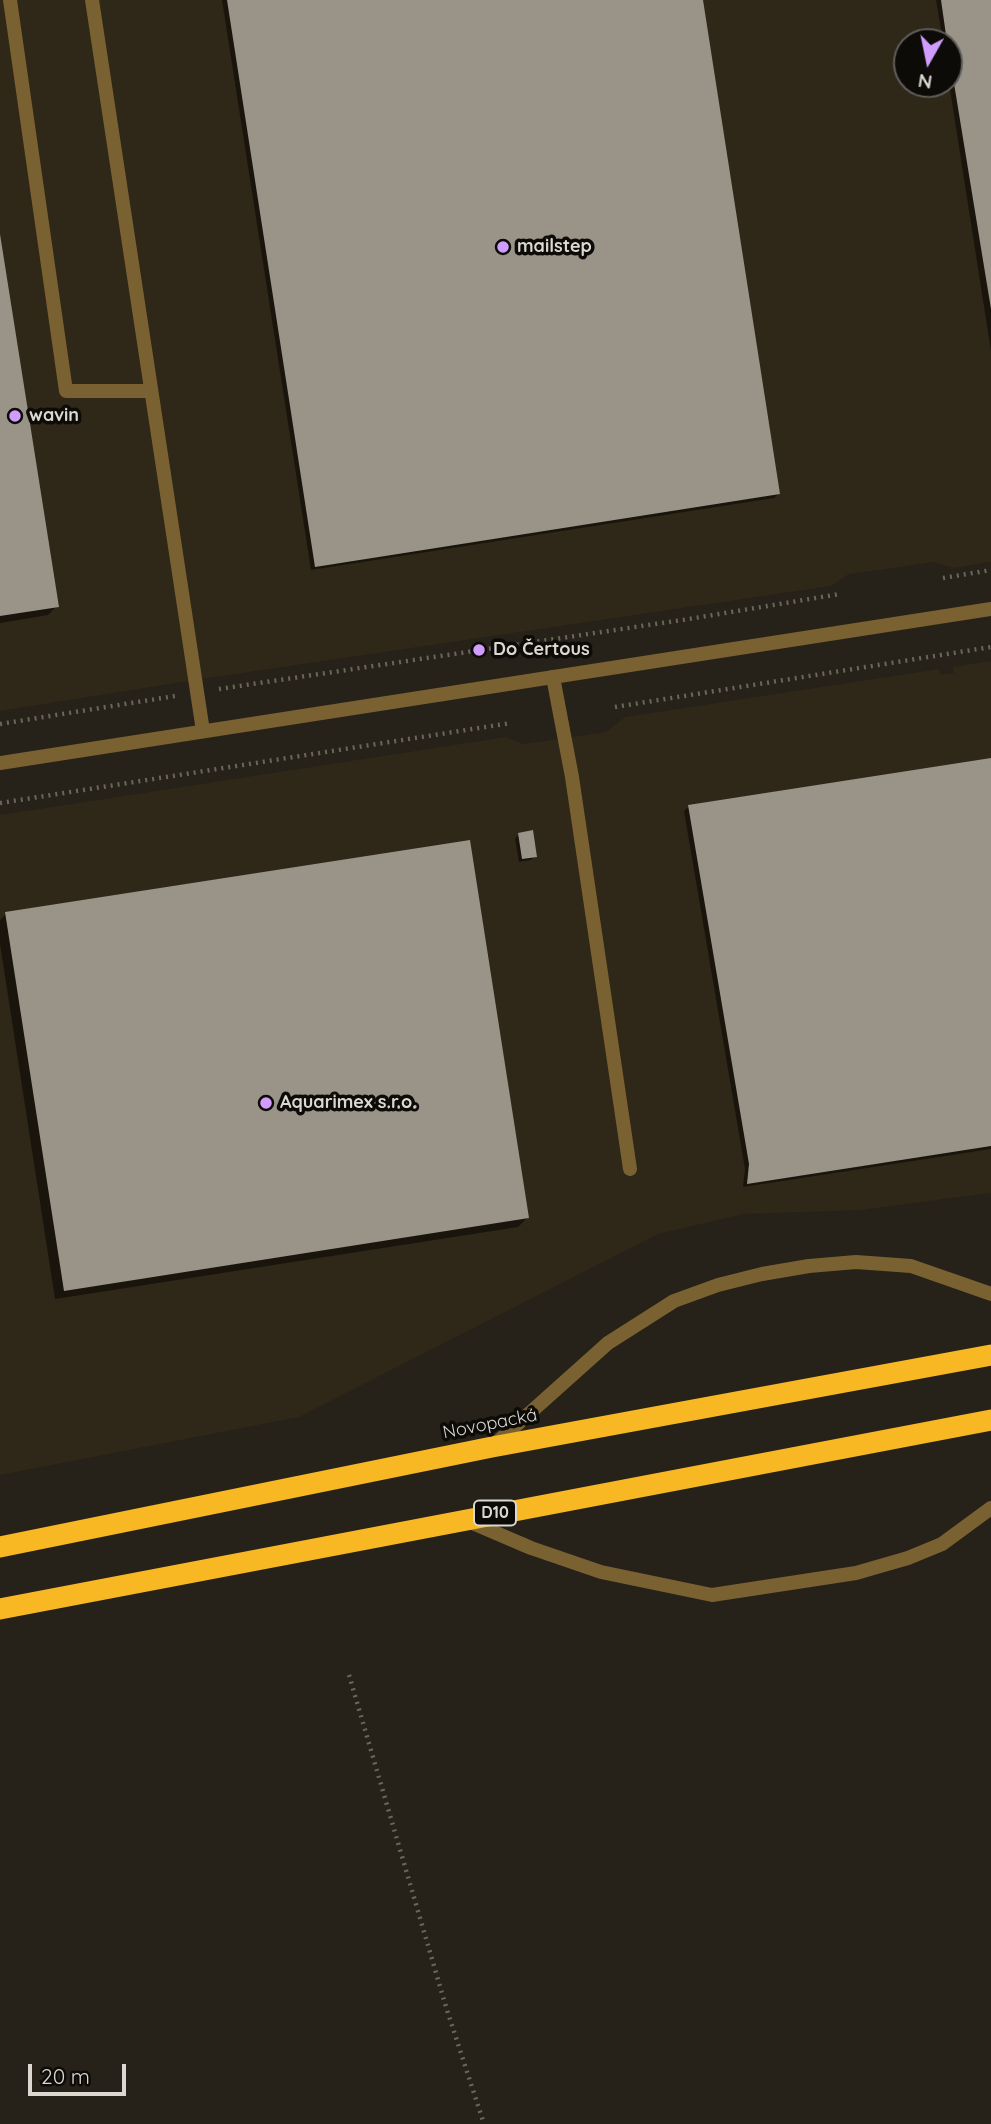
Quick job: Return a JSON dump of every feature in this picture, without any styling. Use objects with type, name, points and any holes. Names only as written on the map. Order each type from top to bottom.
[{"type":"highway","name":"Novopacká","points":[[0,1547],[492,1447],[991,1354]]},
{"type":"highway","name":"D10","points":[[0,1609],[991,1420]]},
{"type":"street","points":[[10,0],[66,391],[151,391]]},
{"type":"street","points":[[92,0],[203,731]]},
{"type":"street","points":[[0,763],[991,609]]},
{"type":"street","points":[[553,677],[572,777],[630,1169]]},
{"type":"street","points":[[492,1447],[608,1343],[674,1301],[718,1285],[797,1268],[856,1262],[911,1266],[991,1294]]},
{"type":"street","points":[[464,1519],[531,1548],[601,1572],[712,1595],[856,1573],[908,1558],[942,1544],[991,1508]]},
{"type":"path","points":[[943,578],[991,570]]},
{"type":"path","points":[[0,724],[840,594]]},
{"type":"path","points":[[615,707],[991,647]]},
{"type":"path","points":[[0,803],[511,723]]},
{"type":"path","points":[[349,1675],[446,2007],[484,2124]]},
{"type":"shaded area","points":[[0,0],[991,0],[991,562],[953,568],[933,562],[849,574],[831,586],[0,711]]},
{"type":"shaded area","points":[[991,661],[991,1193],[860,1210],[744,1214],[658,1234],[299,1417],[0,1475],[0,815],[506,737],[523,744],[606,732],[625,717],[939,669],[940,675],[954,673],[953,667]]},
{"type":"building","name":"mailstep","points":[[227,0],[703,0],[780,494],[315,567]]},
{"type":"building","points":[[941,0],[991,0],[991,309],[956,98],[963,98],[963,28],[945,28]]},
{"type":"building","name":"wavin","points":[[0,234],[59,607],[0,616]]},
{"type":"building","points":[[991,758],[991,1146],[747,1184],[749,1164],[688,805]]},
{"type":"building","points":[[533,830],[537,857],[522,859],[518,833]]},
{"type":"building","points":[[470,840],[529,1218],[64,1291],[5,912]]},
{"type":"place","name":"mailstep","points":[[503,247]]},
{"type":"place","name":"wavin","points":[[15,416]]},
{"type":"place","name":"Do Čertous","points":[[479,650]]},
{"type":"place","name":"Aquarimex s.r.o.","points":[[266,1103]]}]
